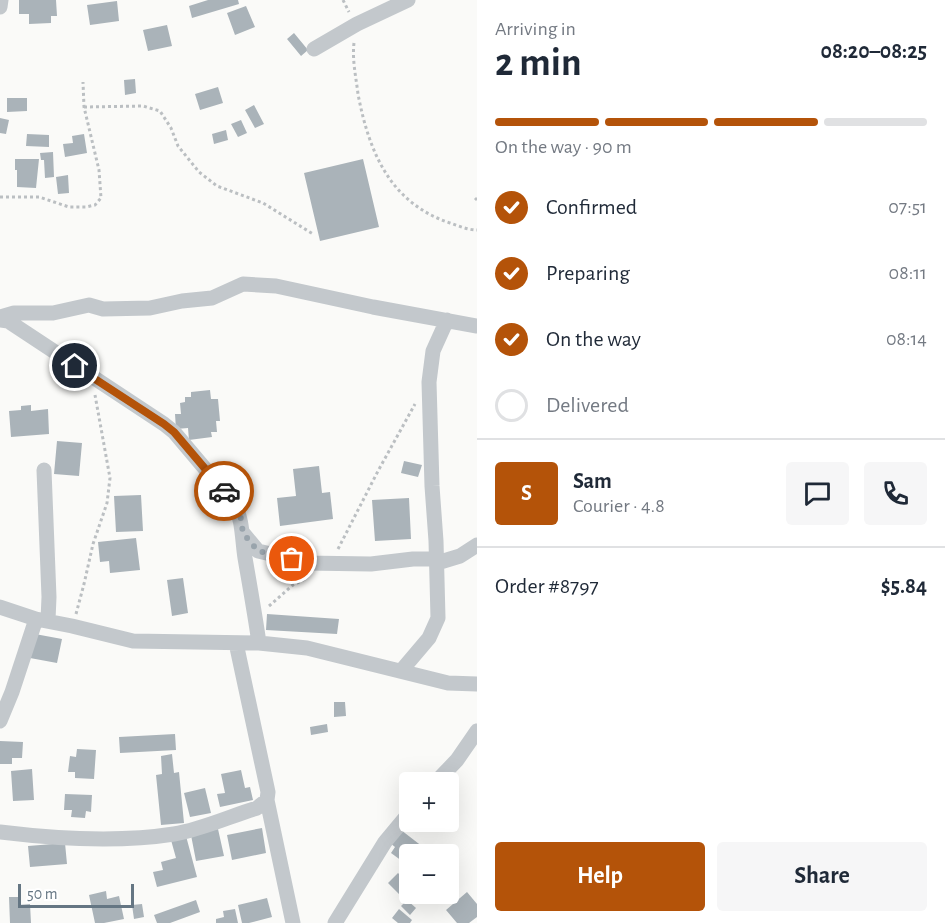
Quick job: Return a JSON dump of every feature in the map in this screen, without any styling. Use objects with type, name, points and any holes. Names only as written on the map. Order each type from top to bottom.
[{"type":"street","points":[[0,7],[1,0]]},
{"type":"street","points":[[314,49],[357,24],[408,0]]},
{"type":"street","points":[[0,318],[14,313],[59,312],[89,305],[103,309],[150,308],[182,301],[212,298],[243,284],[276,286],[477,326]]},
{"type":"street","points":[[0,318],[8,321],[164,424],[174,432],[234,502],[240,513],[259,644]]},
{"type":"street","points":[[400,671],[429,638],[438,618],[429,382],[433,351],[447,320]]},
{"type":"street","points":[[0,721],[49,597],[44,470]]},
{"type":"street","points":[[243,533],[258,551],[304,563],[371,564],[413,559],[437,561],[460,556],[477,545]]},
{"type":"street","points":[[0,607],[133,641],[236,643],[307,648],[448,683],[477,684]]},
{"type":"street","points":[[236,643],[293,923]]},
{"type":"street","points":[[446,772],[477,731]]},
{"type":"street","points":[[0,832],[28,836],[121,840],[176,834],[257,808],[267,800]]},
{"type":"street","points":[[335,923],[385,842],[399,825]]},
{"type":"path","points":[[357,24],[354,48],[355,73],[363,122],[378,160],[394,186],[414,206],[440,220],[477,230]]},
{"type":"path","points":[[0,196],[39,197],[69,207],[95,205],[101,198],[99,170],[84,107],[83,82]]},
{"type":"path","points":[[84,107],[143,106],[160,111],[171,128],[178,146],[199,172],[217,186],[263,203],[313,234]]},
{"type":"path","points":[[72,626],[93,544],[107,503],[110,478],[91,376]]},
{"type":"path","points":[[255,618],[294,585],[334,556],[382,463],[429,382]]},
{"type":"building","points":[[19,0],[56,0],[57,16],[51,16],[51,23],[29,24],[29,14],[19,14]]},
{"type":"building","points":[[208,0],[238,0],[239,4],[192,18],[189,6]]},
{"type":"building","points":[[117,1],[119,21],[90,25],[87,5]]},
{"type":"building","points":[[246,6],[255,27],[235,35],[227,13]]},
{"type":"building","points":[[167,25],[172,46],[148,51],[143,30]]},
{"type":"building","points":[[294,33],[308,50],[301,56],[287,39]]},
{"type":"building","points":[[135,79],[136,93],[125,95],[124,80]]},
{"type":"building","points":[[218,87],[223,103],[200,110],[195,94]]},
{"type":"building","points":[[7,98],[27,98],[27,111],[7,112]]},
{"type":"building","points":[[254,105],[264,124],[255,128],[245,110]]},
{"type":"building","points":[[0,118],[9,120],[6,134],[0,133]]},
{"type":"building","points":[[241,120],[247,133],[238,137],[231,124]]},
{"type":"building","points":[[226,130],[228,140],[214,144],[212,134]]},
{"type":"building","points":[[27,134],[49,135],[49,147],[26,146]]},
{"type":"building","points":[[84,134],[87,153],[65,157],[63,144],[73,143],[72,136]]},
{"type":"building","points":[[53,152],[54,177],[45,178],[44,160],[41,160],[40,153]]},
{"type":"building","points":[[15,159],[39,159],[36,188],[17,187]]},
{"type":"building","points":[[363,159],[379,227],[320,241],[304,173]]},
{"type":"building","points":[[68,175],[69,193],[58,194],[56,177]]},
{"type":"building","points":[[210,390],[211,399],[218,399],[220,421],[216,421],[217,432],[211,432],[212,437],[189,440],[188,428],[176,429],[175,414],[181,414],[180,403],[185,402],[185,397],[191,397],[191,392]]},
{"type":"building","points":[[31,405],[31,411],[48,409],[49,434],[11,437],[9,411],[21,410],[21,406]]},
{"type":"building","points":[[57,441],[82,443],[79,476],[54,474]]},
{"type":"building","points":[[404,461],[422,465],[418,477],[401,473]]},
{"type":"building","points":[[319,466],[322,493],[330,492],[333,519],[280,526],[277,498],[296,496],[293,469]]},
{"type":"building","points":[[141,495],[143,531],[116,532],[114,496]]},
{"type":"building","points":[[409,498],[411,539],[375,541],[372,500]]},
{"type":"building","points":[[136,538],[140,570],[110,573],[109,561],[100,562],[98,542]]},
{"type":"building","points":[[183,578],[188,613],[172,616],[167,580]]},
{"type":"building","points":[[267,614],[339,619],[337,634],[266,630]]},
{"type":"building","points":[[35,634],[62,639],[57,663],[30,658]]},
{"type":"building","points":[[334,702],[345,702],[346,716],[334,717]]},
{"type":"building","points":[[327,724],[328,732],[311,735],[310,727]]},
{"type":"building","points":[[175,734],[176,750],[120,753],[119,737]]},
{"type":"building","points":[[0,741],[23,742],[22,758],[12,758],[12,764],[0,764]]},
{"type":"building","points":[[77,749],[96,750],[94,779],[75,778],[75,772],[68,772],[70,756],[76,757]]},
{"type":"building","points":[[172,754],[174,773],[179,772],[184,823],[161,825],[156,775],[162,774],[161,756]]},
{"type":"building","points":[[32,769],[34,800],[13,801],[11,771]]},
{"type":"building","points":[[241,770],[245,788],[250,787],[253,800],[220,807],[217,794],[225,793],[221,774]]},
{"type":"building","points":[[205,788],[211,813],[190,817],[184,793]]},
{"type":"building","points":[[65,794],[92,795],[91,812],[86,811],[85,818],[71,817],[72,810],[64,810]]},
{"type":"building","points":[[262,828],[266,853],[232,860],[227,835]]},
{"type":"building","points":[[218,829],[224,856],[196,861],[191,835]]},
{"type":"building","points":[[399,832],[404,832],[419,844],[399,844],[399,859],[391,853],[395,847],[390,843]]},
{"type":"building","points":[[186,836],[197,877],[157,887],[153,872],[163,870],[161,862],[176,858],[171,840]]},
{"type":"building","points":[[65,843],[67,864],[30,867],[28,846]]},
{"type":"building","points":[[398,873],[399,894],[388,883]]},
{"type":"building","points":[[106,891],[107,899],[119,896],[124,919],[95,923],[89,895]]},
{"type":"building","points":[[467,892],[477,904],[477,917],[469,923],[457,923],[446,910],[453,904],[459,904],[459,899]]},
{"type":"building","points":[[9,897],[18,897],[18,905],[30,904],[31,923],[10,923]]},
{"type":"building","points":[[267,898],[272,917],[242,923],[238,905]]},
{"type":"building","points":[[196,900],[200,912],[170,923],[157,923],[154,915]]},
{"type":"building","points":[[142,904],[144,917],[134,919],[132,905]]},
{"type":"building","points":[[412,904],[416,908],[410,915],[401,906]]},
{"type":"building","points":[[235,909],[238,923],[216,923],[216,919],[224,917],[223,911]]},
{"type":"building","points":[[399,909],[412,920],[410,923],[398,923],[392,918]]},
{"type":"way so far","points":[[224,491],[240,513],[243,533],[254,548],[292,559]]},
{"type":"route","points":[[75,366],[174,432],[224,491]]}]
